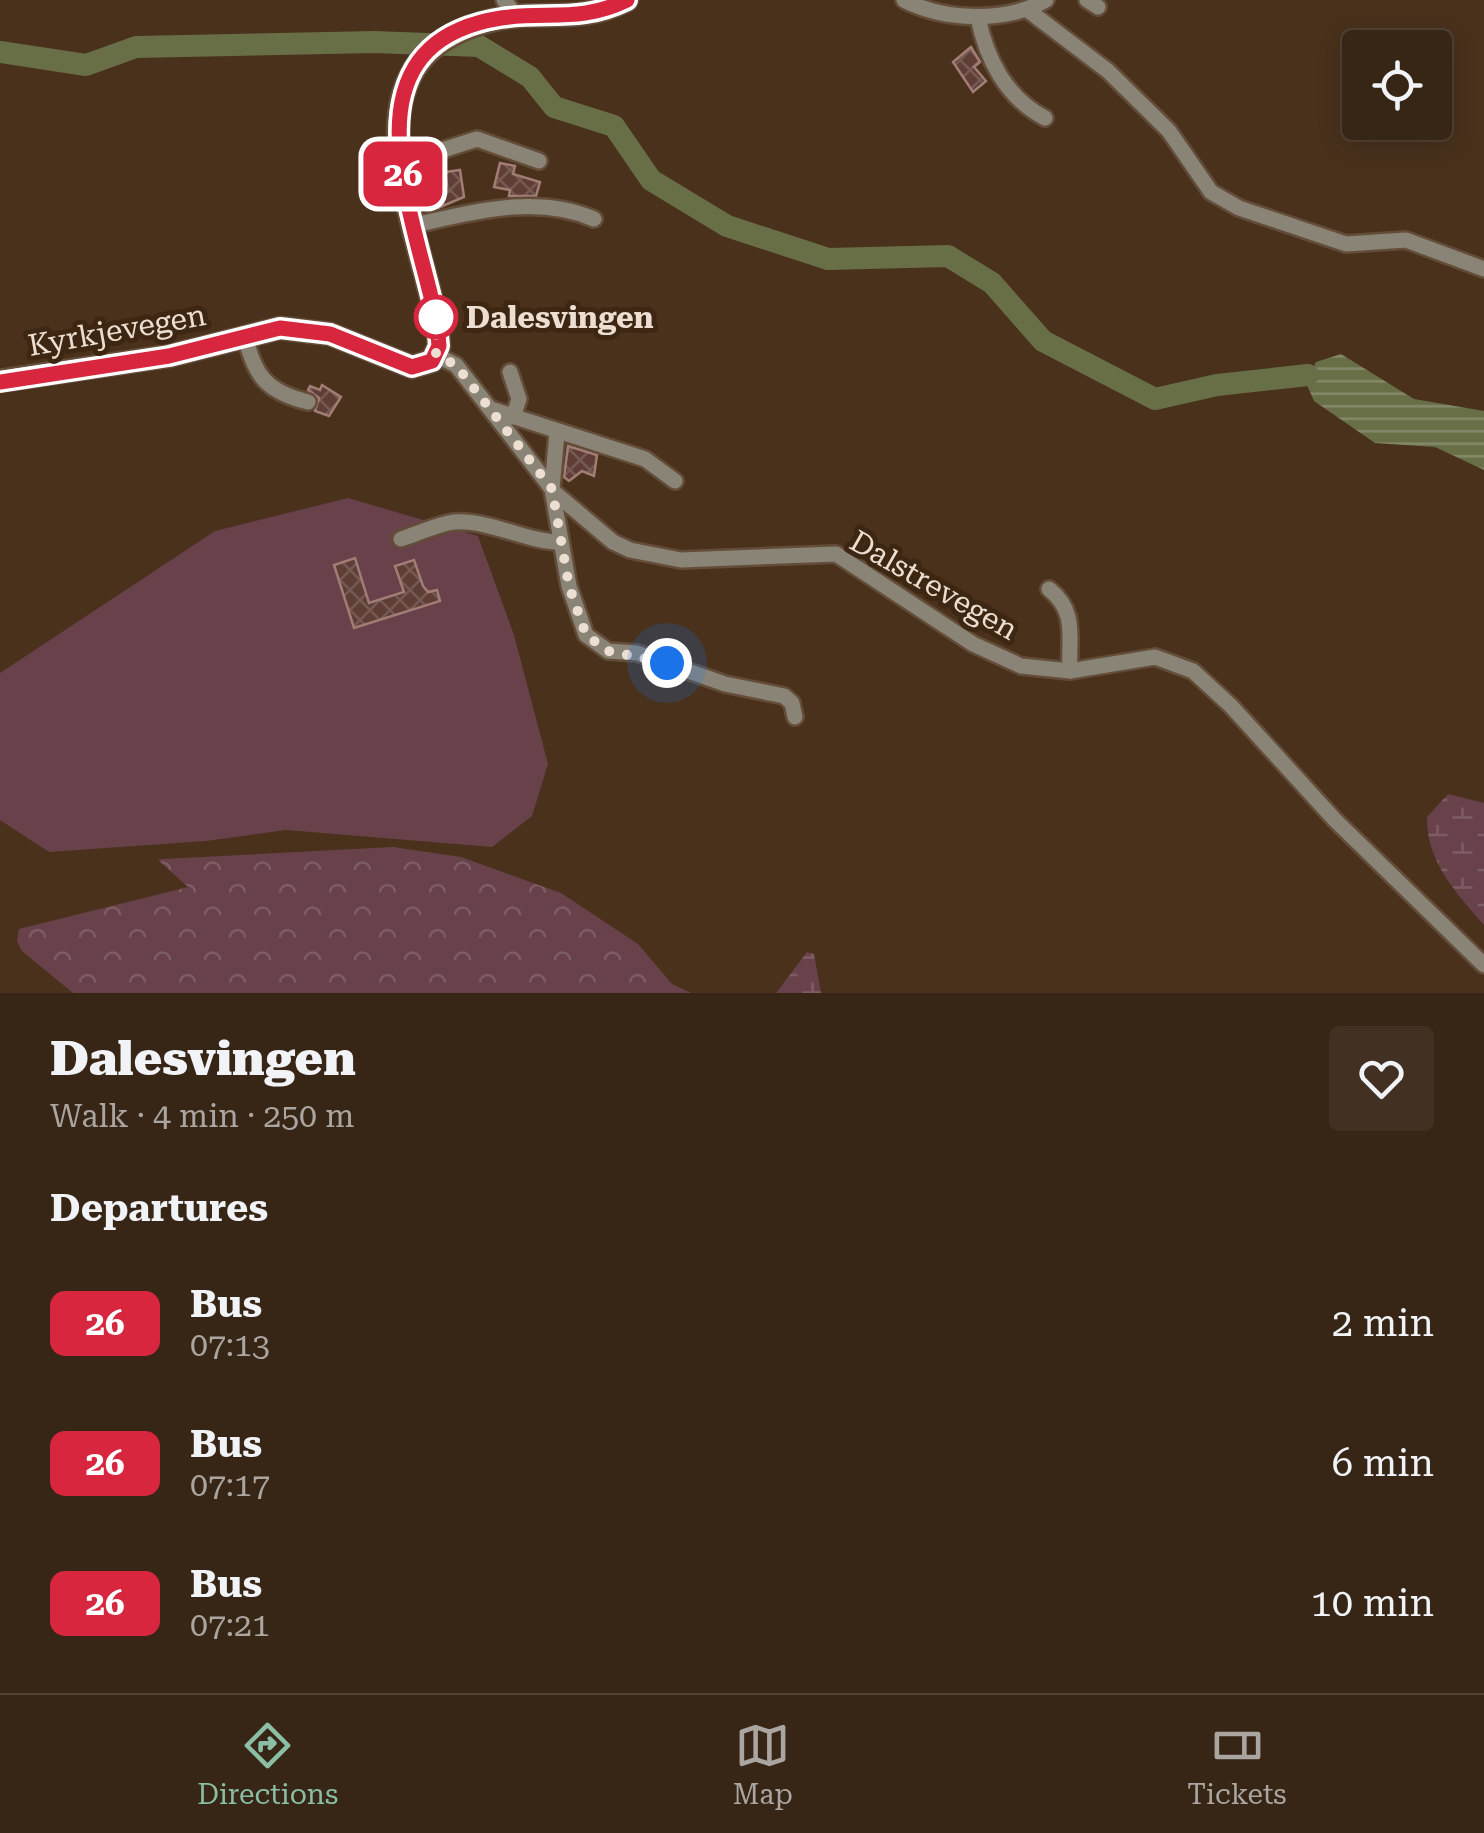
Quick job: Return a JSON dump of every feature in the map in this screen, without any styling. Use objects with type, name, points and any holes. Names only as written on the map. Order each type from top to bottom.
[{"type":"main road","points":[[436,355],[437,323],[402,163],[398,104],[406,76],[442,39],[511,9],[577,18],[627,0]]},
{"type":"main road","name":"Kyrkjevegen","points":[[0,382],[169,356],[245,336],[304,329],[362,344],[412,367],[422,366],[436,355]]},
{"type":"street","points":[[904,0],[932,10],[978,17],[1028,11],[1046,0]]},
{"type":"street","points":[[1028,11],[1108,71],[1169,131],[1211,192],[1239,208],[1346,244],[1406,240],[1484,269]]},
{"type":"street","points":[[978,17],[985,48],[999,76],[1032,111],[1045,118]]},
{"type":"street","points":[[402,163],[477,139],[539,161]]},
{"type":"street","points":[[414,225],[508,207],[565,210],[594,219]]},
{"type":"street","name":"Kyrkjevegen","points":[[245,336],[261,380],[273,391],[308,402]]},
{"type":"street","name":"Dalstrevegen","points":[[436,355],[456,365],[552,489],[613,542],[656,557],[681,560],[836,554],[992,654],[1020,666],[1070,670],[1144,657],[1174,660],[1193,671],[1484,966]]},
{"type":"street","points":[[510,372],[519,400],[513,418]]},
{"type":"street","points":[[491,410],[645,458],[675,481]]},
{"type":"street","name":"Dalstrevegen","points":[[558,432],[552,489],[560,542],[578,617],[595,645],[608,651],[638,654],[725,684],[784,696],[792,703],[795,716]]},
{"type":"street","points":[[401,538],[448,523],[468,523],[541,542],[560,542]]},
{"type":"street","name":"Dalstrevegen","points":[[1049,589],[1064,602],[1071,619],[1070,670]]},
{"type":"green space","points":[[348,498],[478,536],[514,635],[548,764],[532,816],[492,847],[286,830],[206,841],[49,852],[0,820],[0,673],[215,531]]},
{"type":"green space","points":[[1448,794],[1484,803],[1484,925],[1445,876],[1432,848],[1427,817]]},
{"type":"green space","points":[[393,847],[461,857],[561,893],[638,944],[672,984],[691,993],[73,993],[22,951],[17,941],[19,929],[188,887],[158,860]]},
{"type":"green space","points":[[807,952],[814,954],[821,993],[776,993]]},
{"type":"shaded area","points":[[1341,354],[1414,399],[1484,411],[1484,470],[1435,447],[1375,443],[1314,401],[1306,383],[1316,362]]},
{"type":"building","points":[[971,47],[980,62],[974,67],[986,81],[973,92],[953,62]]},
{"type":"building","points":[[500,163],[515,166],[513,174],[540,182],[536,196],[509,196],[510,190],[494,187]]},
{"type":"building","points":[[460,170],[464,197],[438,208],[433,187],[447,185],[445,172]]},
{"type":"building","points":[[322,385],[341,397],[329,416],[315,411],[319,398],[308,390],[310,386],[320,390]]},
{"type":"building","points":[[568,446],[597,455],[594,476],[582,471],[569,481],[564,477]]},
{"type":"building","points":[[355,558],[369,603],[404,592],[395,566],[414,560],[423,586],[428,592],[437,590],[440,601],[354,628],[334,565]]},
{"type":"waterway","points":[[0,52],[86,65],[136,47],[375,42],[479,46],[530,77],[554,107],[614,126],[651,180],[727,226],[828,259],[948,256],[992,283],[1043,341],[1155,399],[1217,385],[1308,375]]},
{"type":"bus line","name":"26","points":[[0,382],[77,367],[169,356],[280,328],[330,334],[412,367],[432,361],[439,346],[437,323],[405,184],[398,135],[398,104],[406,76],[442,39],[469,26],[511,17],[577,18],[627,0]]},
{"type":"place","name":"Dalesvingen","points":[[436,317]]},
{"type":"route","points":[[436,317],[436,355],[456,365],[552,489],[569,586],[586,635],[608,651],[638,654],[667,663]]}]
